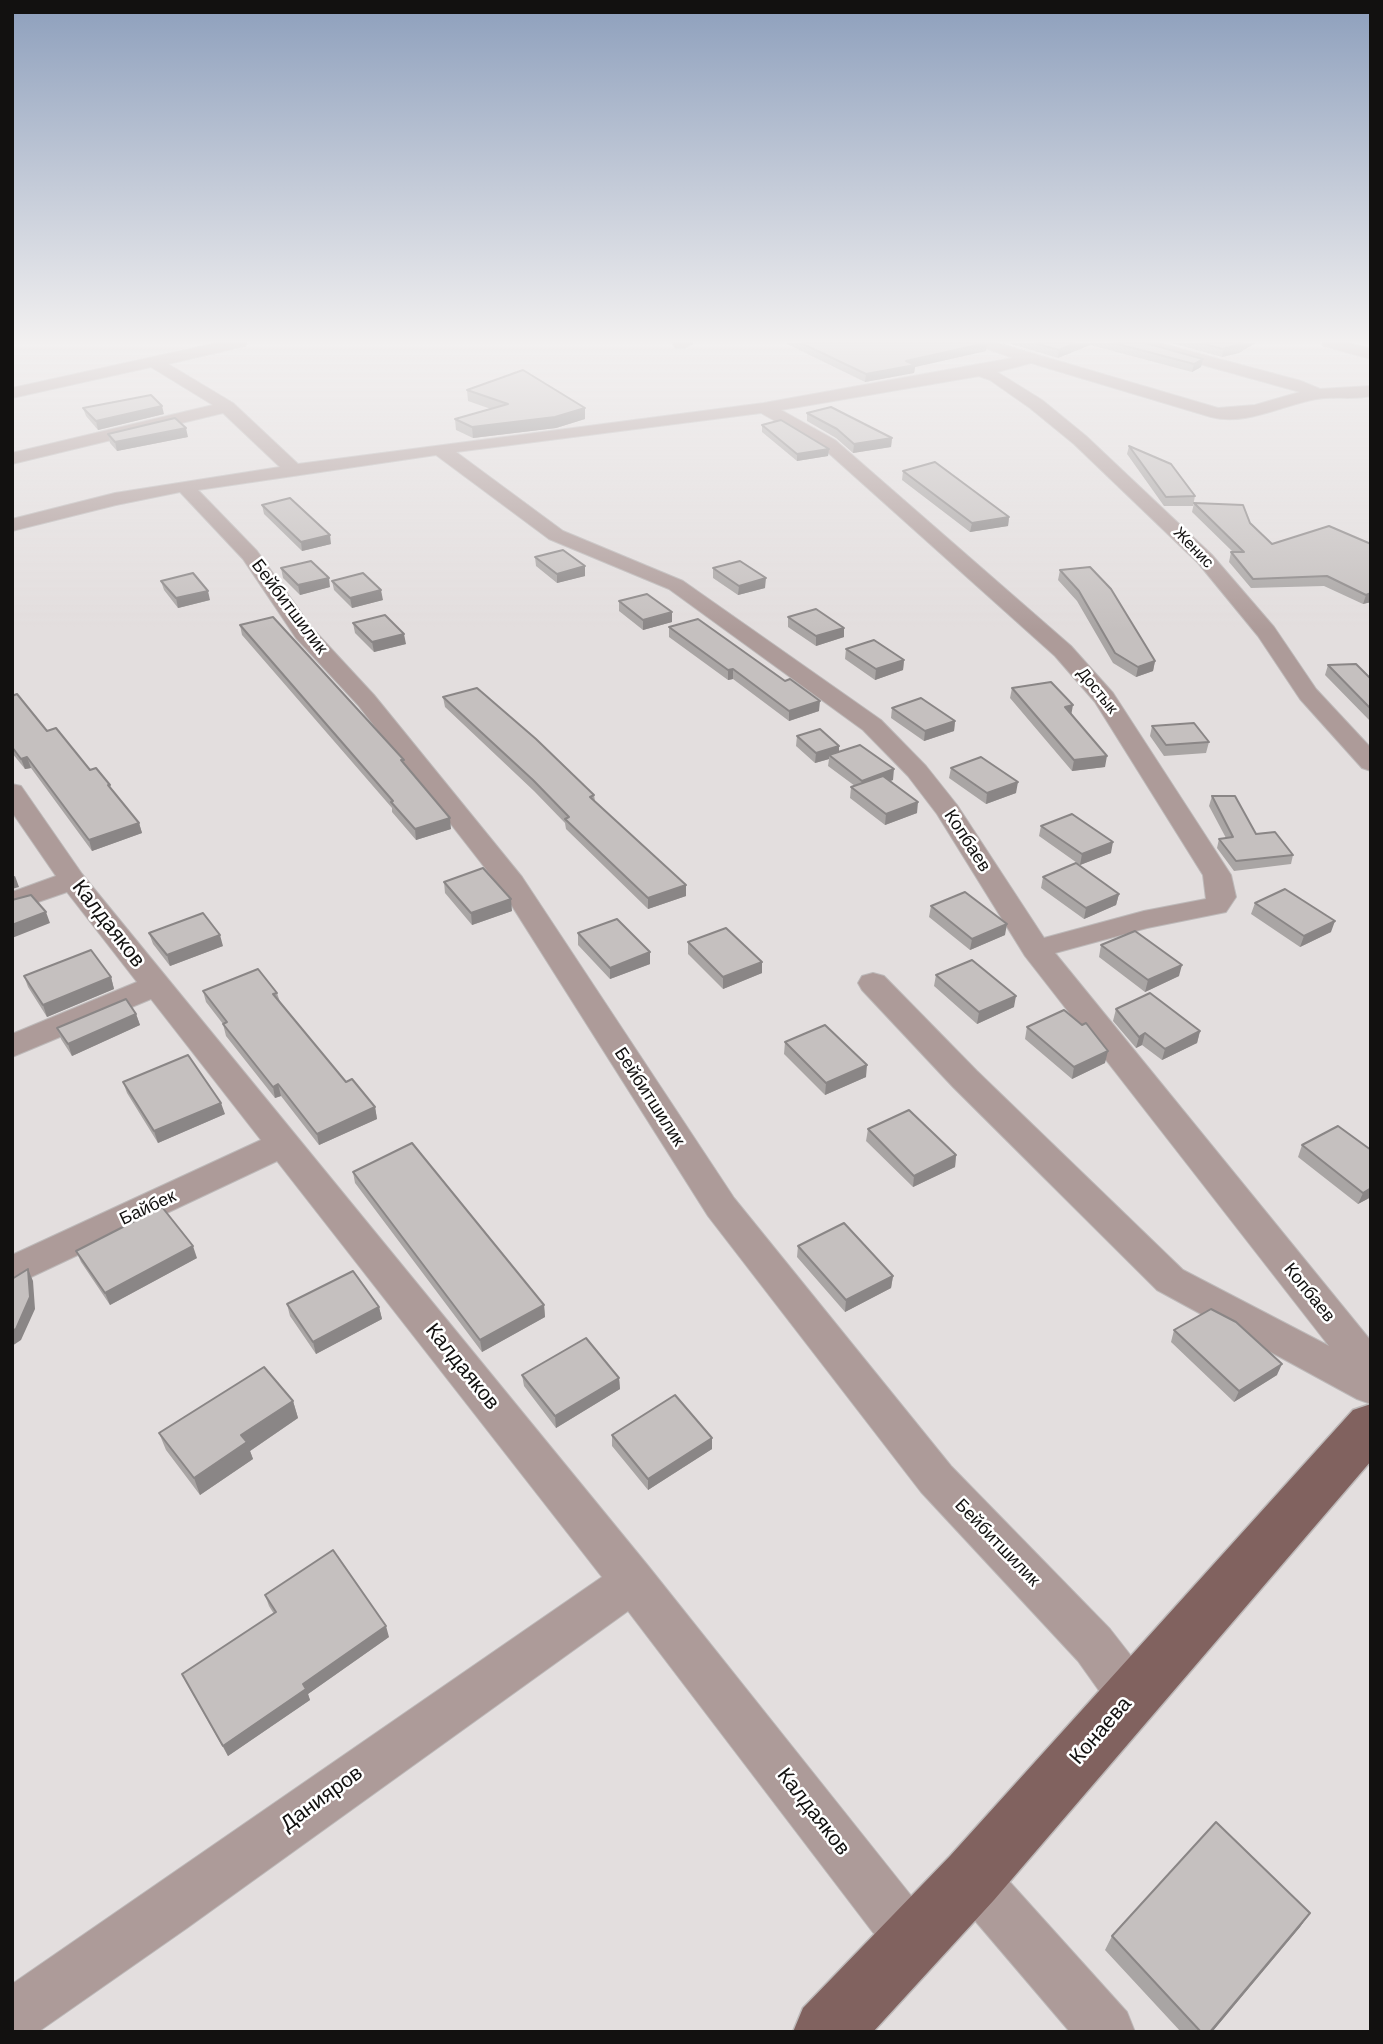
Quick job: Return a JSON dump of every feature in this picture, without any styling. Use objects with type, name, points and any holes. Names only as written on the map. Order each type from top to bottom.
[{"type":"main road","name":"Конаева","points":[[827,2032],[972,1878],[1371,1425]]},
{"type":"street","points":[[12,459],[97,438]]},
{"type":"street","points":[[260,438],[293,469]]},
{"type":"street","points":[[12,525],[115,499],[184,486],[524,438]]},
{"type":"street","name":"Достык","points":[[819,438],[829,444],[1063,651],[1105,698],[1217,875],[1222,897],[1216,906],[1144,920],[1036,949]]},
{"type":"street","name":"Женис","points":[[1078,438],[1205,559],[1266,632],[1308,694],[1371,763]]},
{"type":"street","name":"Копбаев","points":[[440,449],[556,535],[676,585],[872,725],[917,771],[948,811],[1036,949],[1371,1370]]},
{"type":"street","name":"Бейбитшилик","points":[[184,486],[250,555],[304,633],[366,700],[512,883],[721,1208],[936,1479],[1094,1645],[1132,1696]]},
{"type":"street","name":"Калдаяков","points":[[12,792],[72,880],[633,1582],[913,1941]]},
{"type":"street","points":[[12,902],[72,880]]},
{"type":"street","points":[[873,983],[965,1079],[1170,1280],[1371,1387]]},
{"type":"street","points":[[12,1046],[157,985]]},
{"type":"street","name":"Байбек","points":[[12,1272],[283,1144]]},
{"type":"street","name":"Данияров","points":[[12,2017],[115,1949],[492,1677],[633,1582]]},
{"type":"street","points":[[972,1878],[1107,2032]]},
{"type":"building","points":[[112,438],[133,438],[115,442]]},
{"type":"building","points":[[778,438],[811,438],[829,449],[797,454]]},
{"type":"building","points":[[848,438],[890,438],[854,444]]},
{"type":"building","points":[[1129,446],[1171,464],[1195,496],[1166,497]]},
{"type":"building","points":[[935,462],[1009,517],[972,523],[903,471]]},
{"type":"building","points":[[290,498],[330,535],[301,542],[262,505]]},
{"type":"building","points":[[1194,503],[1243,505],[1250,523],[1272,544],[1329,526],[1371,544],[1371,593],[1366,595],[1327,576],[1253,579],[1231,552],[1244,552]]},
{"type":"building","points":[[563,550],[585,566],[557,574],[535,557]]},
{"type":"building","points":[[311,561],[329,578],[298,585],[281,568]]},
{"type":"building","points":[[740,561],[766,578],[739,586],[713,568]]},
{"type":"building","points":[[1090,567],[1111,589],[1155,661],[1138,667],[1115,653],[1079,591],[1060,570]]},
{"type":"building","points":[[193,573],[208,591],[176,598],[161,581]]},
{"type":"building","points":[[363,573],[381,590],[350,598],[332,581]]},
{"type":"building","points":[[647,594],[672,612],[643,620],[619,601]]},
{"type":"building","points":[[816,609],[844,628],[816,636],[788,617]]},
{"type":"building","points":[[385,615],[404,634],[372,642],[353,623]]},
{"type":"building","points":[[273,617],[404,760],[401,760],[450,818],[415,829],[240,625]]},
{"type":"building","points":[[698,619],[785,681],[790,679],[820,701],[789,711],[733,669],[728,670],[669,627]]},
{"type":"building","points":[[874,640],[904,660],[876,669],[846,649]]},
{"type":"building","points":[[1356,664],[1371,679],[1371,709],[1328,665]]},
{"type":"building","points":[[1051,682],[1073,705],[1065,707],[1107,756],[1074,760],[1012,688]]},
{"type":"building","points":[[477,688],[536,739],[594,795],[590,797],[686,885],[648,898],[565,819],[569,817],[533,780],[443,697]]},
{"type":"building","points":[[17,694],[47,731],[56,728],[90,770],[96,768],[139,823],[89,840],[27,757],[21,759],[12,747],[12,696]]},
{"type":"building","points":[[921,698],[955,721],[925,731],[892,708]]},
{"type":"building","points":[[1194,723],[1209,742],[1166,745],[1152,726]]},
{"type":"building","points":[[820,729],[839,746],[816,753],[797,736]]},
{"type":"building","points":[[860,745],[894,769],[862,781],[829,755]]},
{"type":"building","points":[[981,757],[1018,782],[987,793],[951,768]]},
{"type":"building","points":[[883,776],[918,802],[886,814],[851,787]]},
{"type":"building","points":[[1212,796],[1235,796],[1256,834],[1275,832],[1293,855],[1236,861],[1219,839],[1233,837]]},
{"type":"building","points":[[1072,814],[1113,842],[1082,854],[1041,826]]},
{"type":"building","points":[[1076,863],[1119,894],[1086,908],[1043,877]]},
{"type":"building","points":[[483,868],[511,899],[471,913],[444,882]]},
{"type":"building","points":[[1285,889],[1335,921],[1304,936],[1255,903]]},
{"type":"building","points":[[965,892],[1007,924],[972,939],[931,906]]},
{"type":"building","points":[[31,895],[46,912],[12,925],[12,900]]},
{"type":"building","points":[[203,913],[220,935],[167,955],[149,933]]},
{"type":"building","points":[[617,919],[650,952],[610,968],[578,933]]},
{"type":"building","points":[[726,928],[762,962],[723,977],[688,942]]},
{"type":"building","points":[[1135,931],[1182,965],[1148,980],[1101,945]]},
{"type":"building","points":[[91,950],[111,977],[43,1005],[24,976]]},
{"type":"building","points":[[972,960],[1016,996],[979,1012],[936,975]]},
{"type":"building","points":[[258,969],[277,993],[273,994],[346,1082],[352,1079],[375,1107],[317,1134],[278,1084],[273,1087],[223,1024],[227,1022],[203,991]]},
{"type":"building","points":[[1150,993],[1200,1031],[1165,1049],[1145,1033],[1139,1037],[1116,1009]]},
{"type":"building","points":[[126,999],[136,1014],[68,1044],[57,1028]]},
{"type":"building","points":[[1064,1010],[1082,1025],[1086,1023],[1108,1051],[1074,1067],[1027,1027]]},
{"type":"building","points":[[825,1025],[867,1065],[826,1083],[785,1042]]},
{"type":"building","points":[[188,1055],[221,1103],[154,1131],[123,1082]]},
{"type":"building","points":[[909,1110],[956,1155],[914,1176],[868,1129]]},
{"type":"building","points":[[1338,1126],[1371,1150],[1371,1188],[1363,1193],[1302,1145]]},
{"type":"building","points":[[412,1143],[544,1305],[480,1340],[353,1172]]},
{"type":"building","points":[[162,1207],[193,1246],[105,1293],[76,1251]]},
{"type":"building","points":[[844,1223],[893,1276],[846,1300],[798,1246]]},
{"type":"building","points":[[28,1269],[30,1297],[16,1329],[12,1331],[12,1279]]},
{"type":"building","points":[[353,1271],[379,1307],[313,1342],[287,1304]]},
{"type":"building","points":[[1211,1309],[1236,1322],[1282,1364],[1239,1391],[1174,1330]]},
{"type":"building","points":[[586,1338],[619,1378],[555,1416],[522,1375]]},
{"type":"building","points":[[264,1367],[293,1401],[241,1435],[247,1442],[194,1478],[159,1433]]},
{"type":"building","points":[[675,1395],[712,1438],[648,1479],[612,1435]]},
{"type":"building","points":[[333,1550],[386,1626],[303,1684],[306,1689],[223,1746],[182,1674],[276,1612],[265,1595]]},
{"type":"building","points":[[1216,1822],[1310,1913],[1210,2032],[1201,2032],[1112,1936]]}]
